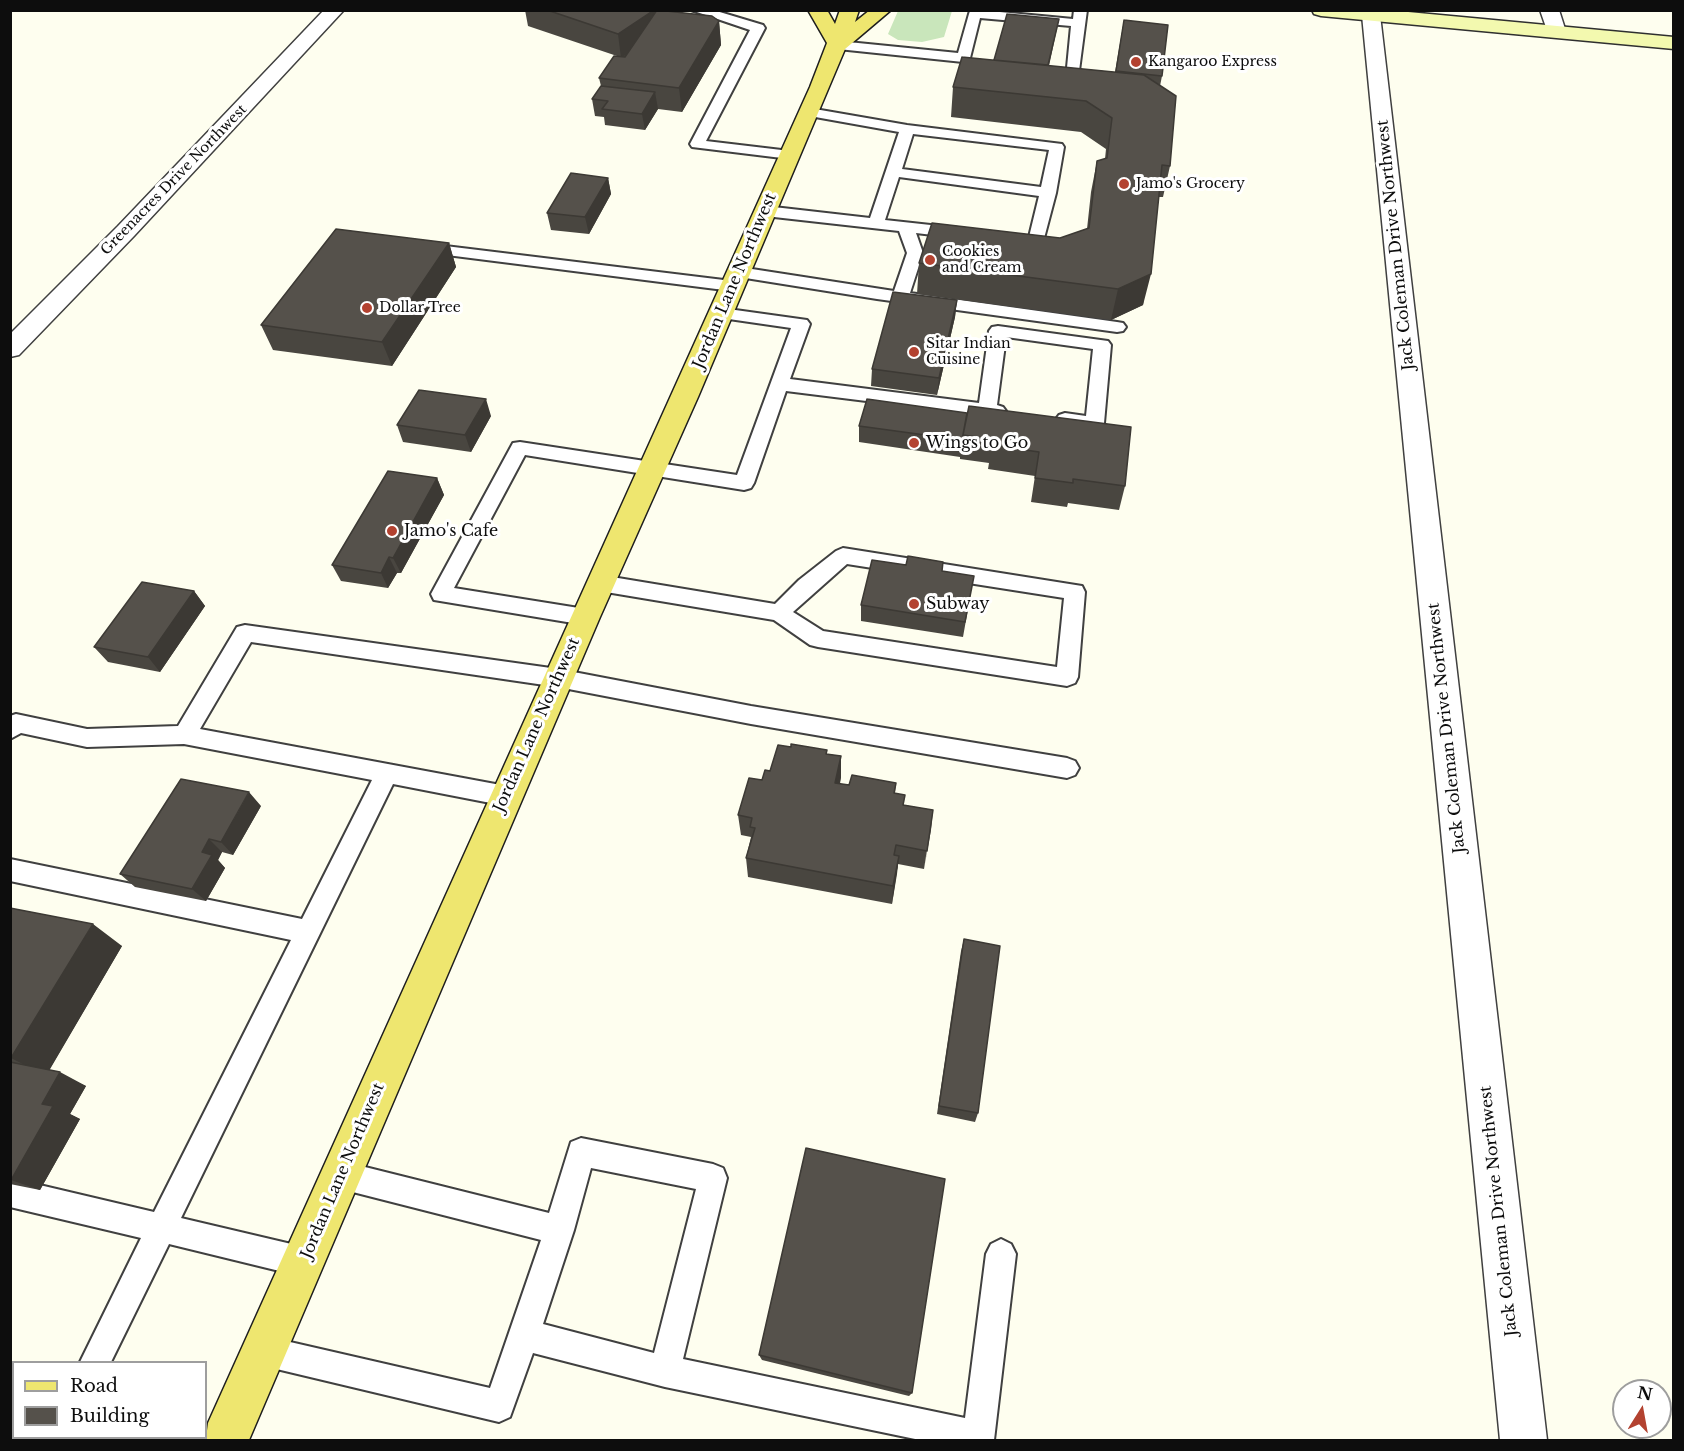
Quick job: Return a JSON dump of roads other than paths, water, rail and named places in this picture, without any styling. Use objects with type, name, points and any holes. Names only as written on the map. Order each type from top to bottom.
[{"type":"main road","points":[[817,10],[838,45],[882,10]]},
{"type":"main road","name":"Jordan Lane Northwest","points":[[225,1440],[506,796],[809,112],[838,45],[850,10]]},
{"type":"main road","points":[[1322,10],[1674,43]]},
{"type":"street","name":"Greenacres Drive Northwest","points":[[10,349],[335,10]]},
{"type":"street","points":[[1549,10],[1556,32]]},
{"type":"street","name":"Jack Coleman Drive Northwest","points":[[1371,15],[1524,1440]]},
{"type":"lane","points":[[698,10],[758,28],[698,144],[790,155]]},
{"type":"lane","points":[[970,72],[959,70],[975,14],[1079,17],[1072,83],[1038,79]]},
{"type":"lane","points":[[838,45],[963,58]]},
{"type":"lane","points":[[809,112],[907,129],[1057,147],[1036,243],[1001,239]]},
{"type":"lane","points":[[876,224],[907,129]]},
{"type":"lane","points":[[894,172],[1048,193]]},
{"type":"lane","points":[[765,211],[977,236]]},
{"type":"lane","points":[[900,297],[915,253],[906,227]]},
{"type":"lane","points":[[429,249],[731,290],[900,297],[1117,327]]},
{"type":"lane","points":[[585,617],[441,594],[520,448],[744,483],[801,324],[731,290]]},
{"type":"lane","points":[[987,410],[998,331],[1102,345],[1095,423],[1052,418]]},
{"type":"lane","points":[[780,384],[1019,414]]},
{"type":"lane","points":[[600,583],[779,613],[818,639],[1066,677],[1075,592],[843,556],[806,586],[779,613]]},
{"type":"lane","points":[[184,735],[245,633],[558,678],[751,715],[1067,768]]},
{"type":"lane","points":[[10,730],[16,723],[87,738],[184,735],[506,796]]},
{"type":"lane","points":[[96,1361],[387,773]]},
{"type":"lane","points":[[10,870],[308,932]]},
{"type":"lane","points":[[264,1351],[499,1406],[559,1230],[582,1152],[713,1178],[665,1371]]},
{"type":"lane","points":[[341,1175],[559,1230]]},
{"type":"lane","points":[[10,1192],[304,1262]]},
{"type":"lane","points":[[524,1335],[665,1371],[979,1437],[1001,1254]]},
{"type":"place","name":"Kangaroo Express","points":[[1136,62]]},
{"type":"place","name":"Jamo's Grocery","points":[[1124,184]]},
{"type":"place","name":"Cookies and Cream","points":[[930,260]]},
{"type":"place","name":"Dollar Tree","points":[[367,308]]},
{"type":"place","name":"Sitar Indian Cuisine","points":[[914,352]]},
{"type":"place","name":"Wings to Go","points":[[914,443]]},
{"type":"place","name":"Jamo's Cafe","points":[[392,531]]},
{"type":"place","name":"Subway","points":[[914,604]]}]
